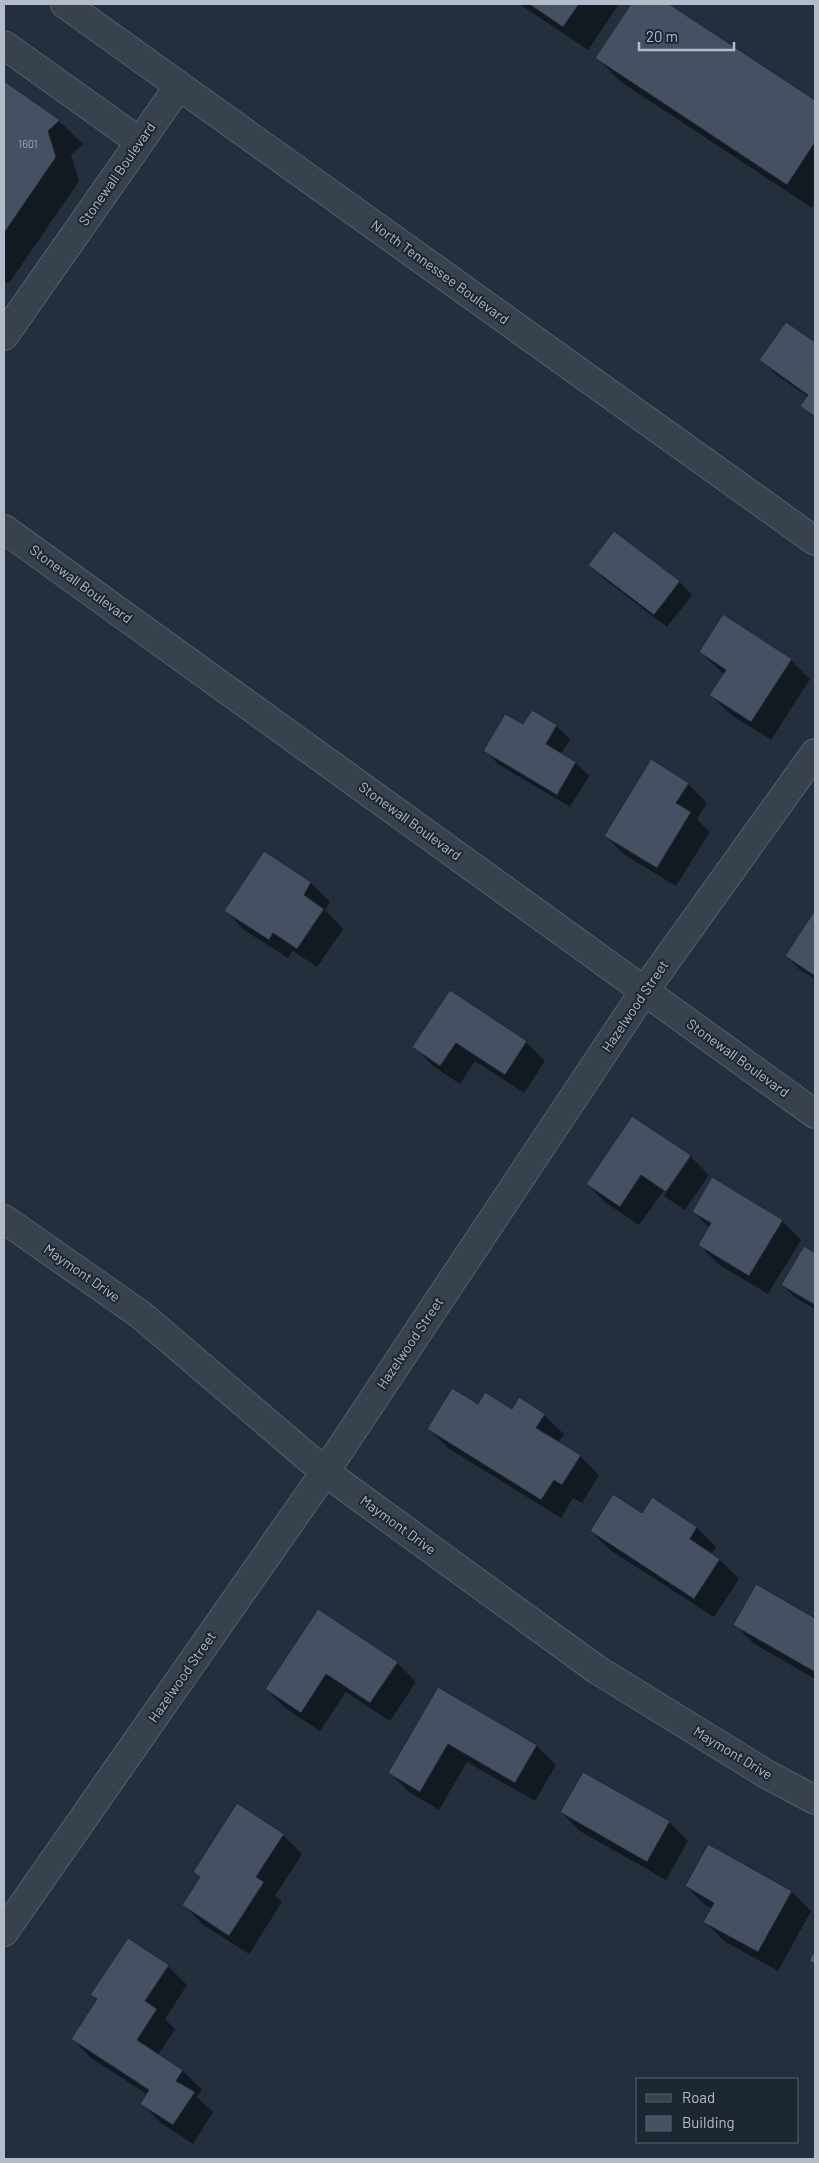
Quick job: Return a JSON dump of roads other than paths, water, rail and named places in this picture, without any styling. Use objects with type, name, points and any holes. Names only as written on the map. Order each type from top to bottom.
[{"type":"street","name":"North Tennessee Boulevard","points":[[65,4],[815,541]]},
{"type":"street","points":[[4,45],[140,142]]},
{"type":"street","name":"Stonewall Boulevard","points":[[4,336],[180,86]]},
{"type":"street","name":"Stonewall Boulevard","points":[[4,529],[815,1114]]},
{"type":"street","name":"Hazelwood Street","points":[[4,1932],[325,1472],[645,990],[815,753]]},
{"type":"street","name":"Maymont Drive","points":[[4,1219],[141,1315],[325,1472],[596,1669],[768,1775],[815,1800]]}]
